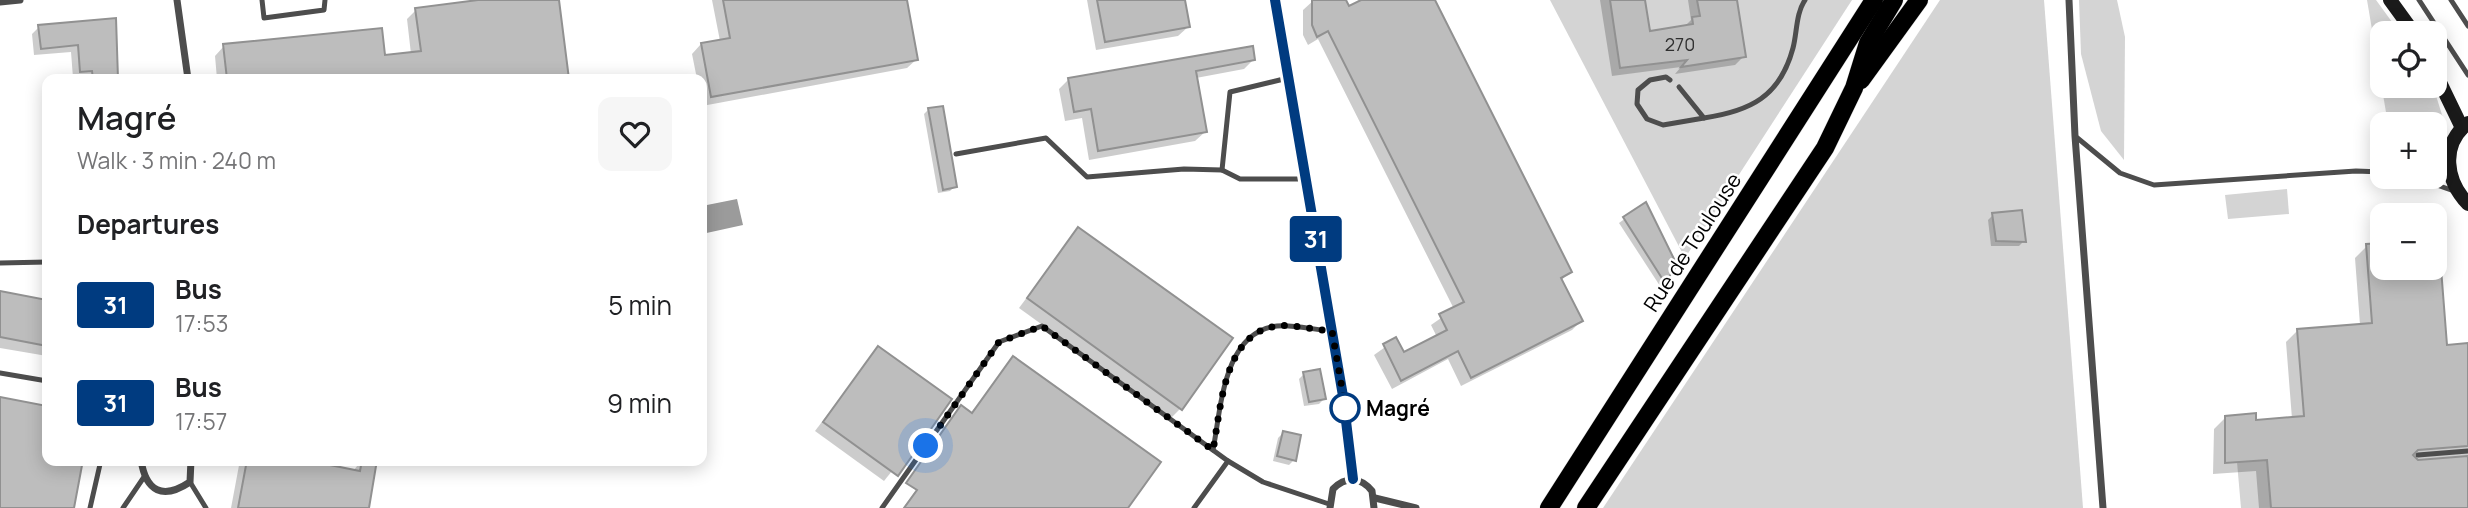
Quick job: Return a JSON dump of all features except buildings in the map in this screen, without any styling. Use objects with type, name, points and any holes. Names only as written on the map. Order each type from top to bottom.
[{"type":"main road","name":"Rue de Toulouse","points":[[1549,508],[1874,0]]},
{"type":"main road","points":[[1586,508],[1825,148],[1854,88],[1868,43],[1894,0]]},
{"type":"main road","points":[[1854,88],[1919,0]]},
{"type":"street","points":[[0,2],[20,0]]},
{"type":"street","points":[[177,0],[187,74]]},
{"type":"street","points":[[1275,0],[1347,417],[1353,479]]},
{"type":"street","points":[[2068,0],[2075,136],[2103,508]]},
{"type":"street","points":[[2390,0],[2405,21]]},
{"type":"street","points":[[2447,93],[2465,125],[2449,150],[2448,172],[2456,191],[2468,204]]},
{"type":"street","points":[[142,466],[144,477],[151,486],[164,493],[177,490],[190,482],[192,466]]},
{"type":"street","points":[[1329,506],[1333,489],[1338,483],[1353,479],[1367,485],[1375,498],[1374,508]]},
{"type":"street","points":[[1375,498],[1416,508]]},
{"type":"lane","points":[[262,0],[264,18],[324,10],[325,0]]},
{"type":"lane","points":[[1670,80],[1666,77],[1650,80],[1638,90],[1637,104],[1647,120],[1663,125],[1704,118],[1727,114],[1763,100],[1779,82],[1793,51],[1805,0]]},
{"type":"lane","points":[[2419,0],[2468,75]]},
{"type":"lane","points":[[2451,0],[2468,26]]},
{"type":"lane","points":[[1222,170],[1230,92],[1288,78]]},
{"type":"lane","points":[[1679,87],[1704,118]]},
{"type":"lane","points":[[2075,136],[2120,173],[2154,185],[2370,172]]},
{"type":"lane","points":[[956,154],[1046,138],[1087,177],[1184,169],[1222,170],[1240,179],[1306,179]]},
{"type":"lane","points":[[2447,188],[2456,191]]},
{"type":"lane","points":[[0,263],[42,262]]},
{"type":"lane","points":[[882,508],[999,342],[1042,326],[1228,461],[1263,482],[1329,506]]},
{"type":"lane","points":[[1213,450],[1231,362],[1244,343],[1276,326],[1332,331]]},
{"type":"lane","points":[[0,373],[42,380]]},
{"type":"lane","points":[[2418,455],[2468,451]]},
{"type":"lane","points":[[1194,508],[1228,461]]},
{"type":"lane","points":[[90,508],[100,466]]},
{"type":"lane","points":[[123,508],[144,477]]},
{"type":"lane","points":[[190,482],[206,508]]},
{"type":"shaded area","points":[[1550,0],[1852,0],[1685,258]]},
{"type":"shaded area","points":[[1940,0],[2044,0],[2083,508],[1603,508]]},
{"type":"shaded area","points":[[2079,0],[2117,0],[2125,37],[2124,160],[2101,131],[2081,54]]},
{"type":"shaded area","points":[[2367,0],[2376,0],[2391,21],[2371,21]]},
{"type":"shaded area","points":[[2384,98],[2437,98],[2441,112],[2386,112]]},
{"type":"shaded area","points":[[2287,189],[2289,214],[2228,219],[2225,195]]},
{"type":"shaded area","points":[[737,199],[743,225],[707,233],[707,205]]},
{"type":"shaded area","points":[[2267,460],[2271,508],[2241,508],[2237,462]]},
{"type":"bus line","name":"31","points":[[1275,0],[1343,396],[1353,479]]},
{"type":"place","name":"Magré","points":[[1345,408]]},
{"type":"route","points":[[926,446],[999,342],[1042,326],[1213,450],[1231,362],[1244,343],[1258,333],[1276,326],[1332,331],[1347,417],[1345,408]]}]
